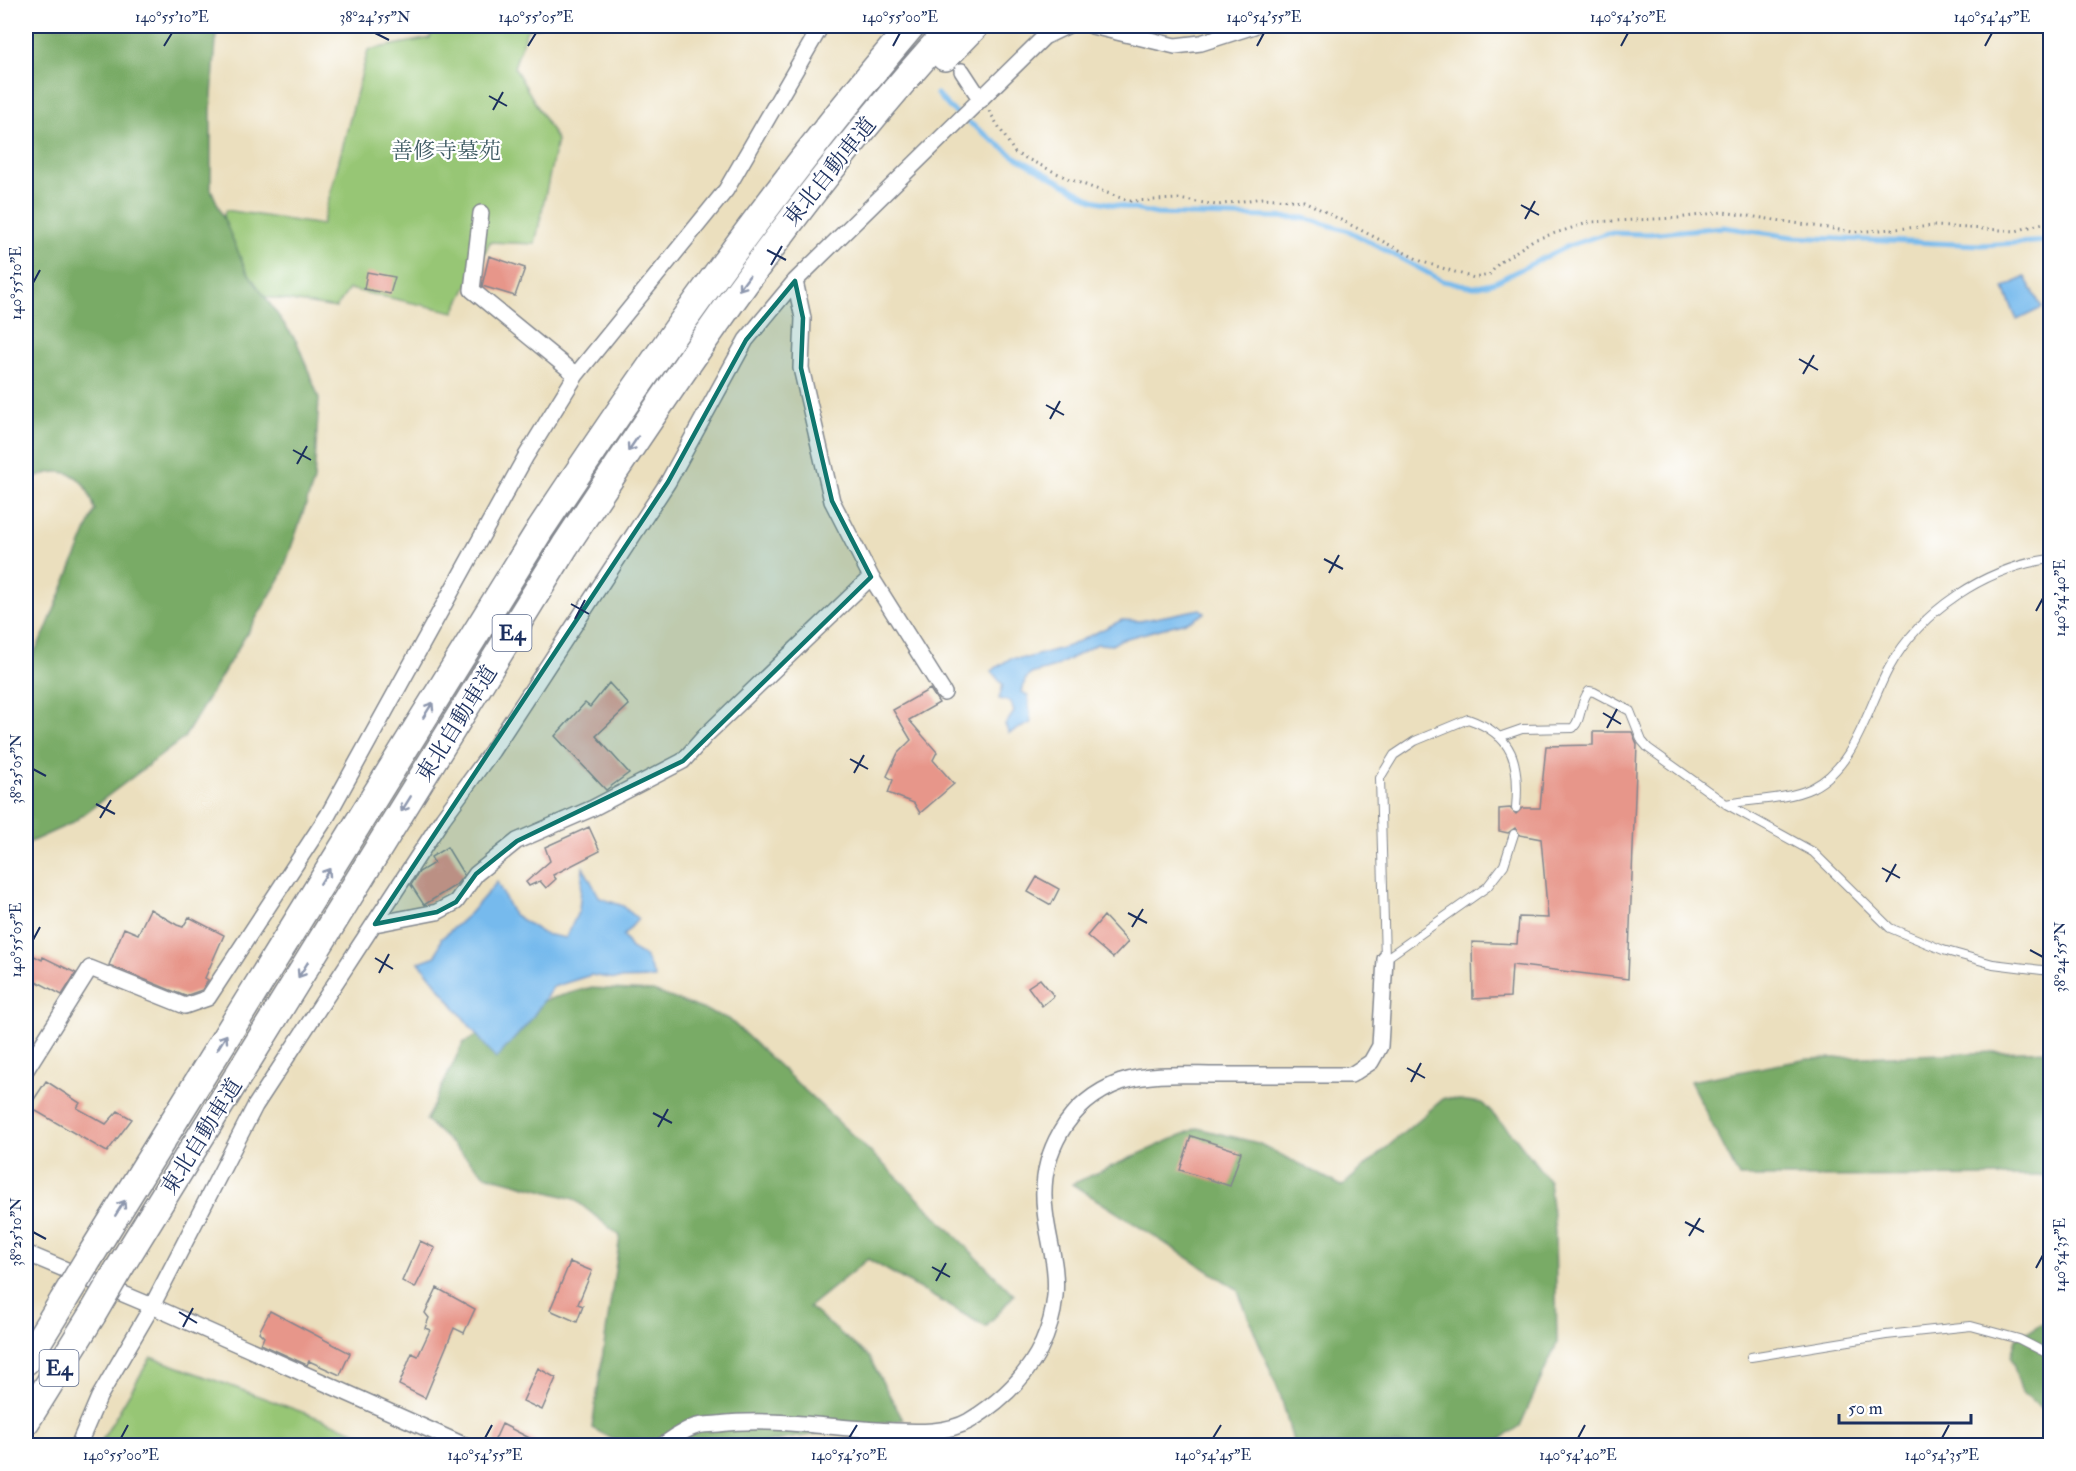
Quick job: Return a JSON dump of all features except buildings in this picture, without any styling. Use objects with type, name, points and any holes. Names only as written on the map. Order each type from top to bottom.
[{"type":"highway","name":"東北自動車道","points":[[26,1361],[541,528],[710,282],[784,182],[911,26]]},
{"type":"highway","name":"東北自動車道","points":[[26,1421],[565,546],[625,454],[771,245],[863,128],[952,26]]},
{"type":"highway","points":[[771,245],[821,207],[926,78],[975,26]]},
{"type":"street","points":[[26,1070],[90,968],[185,1006],[208,998],[328,815],[526,456],[576,375],[726,190],[821,26]]},
{"type":"street","points":[[78,1446],[99,1396],[152,1306],[255,1106],[442,818],[492,751],[668,482],[746,340],[795,281],[1044,37],[1067,26]]},
{"type":"street","points":[[1092,26],[1175,46],[1201,43],[1254,26]]},
{"type":"street","points":[[962,71],[981,99]]},
{"type":"street","points":[[481,213],[471,290],[576,375]]},
{"type":"street","points":[[795,281],[802,318],[801,368],[832,501],[871,577],[944,693]]},
{"type":"street","points":[[375,924],[437,912],[456,902],[476,874],[517,841],[593,808],[683,761],[706,735],[871,577]]},
{"type":"street","points":[[661,1446],[694,1426],[742,1421],[926,1433],[966,1423],[998,1402],[1021,1380],[1035,1360],[1048,1329],[1055,1296],[1055,1258],[1045,1211],[1044,1174],[1053,1144],[1067,1120],[1093,1097],[1122,1082],[1163,1075],[1351,1075],[1371,1062],[1380,1046],[1385,959]]},
{"type":"street","points":[[26,1253],[152,1306],[466,1446]]},
{"type":"lane","points":[[1726,804],[1793,794],[1811,789],[1826,778],[1842,763],[1889,668],[1921,626],[1949,600],[1980,581],[2034,561],[2050,559]]},
{"type":"lane","points":[[1499,737],[1522,729],[1573,728],[1579,722],[1585,695],[1589,691],[1594,692],[1630,711],[1642,741],[1648,748],[1726,804],[1813,852],[1890,928],[1943,951],[1993,964],[2050,971]]},
{"type":"lane","points":[[1385,959],[1380,778],[1394,755],[1415,741],[1468,719],[1490,727],[1515,759],[1516,808]]},
{"type":"lane","points":[[1385,959],[1487,887],[1504,865],[1514,834]]},
{"type":"lane","points":[[2040,970],[2050,966]]},
{"type":"lane","points":[[1751,1357],[1886,1335],[1971,1326],[2019,1339],[2050,1355]]},
{"type":"path","points":[[981,99],[1015,153],[1070,180],[1119,198],[1129,201],[1178,199],[1217,205],[1262,198],[1304,201],[1424,262],[1474,278],[1489,275],[1499,263],[1533,240],[1591,222],[1678,218],[1723,212],[1853,232],[1935,226],[2016,231],[2050,221]]},
{"type":"highlighted area","points":[[795,281],[803,318],[801,368],[832,501],[871,577],[683,761],[517,841],[476,874],[456,902],[437,912],[375,924],[668,482],[746,340]]},
{"type":"green space","points":[[26,26],[217,26],[211,110],[211,189],[246,270],[297,342],[319,398],[314,481],[281,577],[184,738],[72,823],[26,844],[26,668],[45,632],[95,510],[84,486],[78,478],[70,474],[50,473],[26,481]]},
{"type":"green space","name":"善修寺墓苑","points":[[433,26],[542,26],[527,30],[514,67],[557,140],[535,244],[490,242],[454,312],[349,289],[336,308],[240,293],[210,250],[226,210],[322,225],[368,50],[430,38]]},
{"type":"green space","points":[[588,988],[653,991],[729,1019],[900,1180],[1014,1295],[986,1327],[868,1259],[809,1307],[869,1357],[903,1420],[751,1445],[624,1445],[592,1428],[620,1236],[574,1199],[485,1175],[426,1120],[463,1043],[532,1004]]},
{"type":"green space","points":[[2050,1050],[2050,1176],[1739,1177],[1690,1081],[1808,1059]]},
{"type":"green space","points":[[1444,1098],[1482,1103],[1516,1138],[1549,1181],[1555,1232],[1557,1343],[1520,1426],[1492,1445],[1294,1445],[1281,1397],[1237,1289],[1072,1184],[1197,1128],[1258,1143],[1342,1186]]},
{"type":"green space","points":[[2050,1319],[2050,1414],[2022,1393],[2011,1357],[2016,1338]]},
{"type":"green space","points":[[151,1357],[393,1445],[99,1445]]},
{"type":"water","points":[[2025,277],[2042,308],[2017,320],[2004,288]]},
{"type":"water","points":[[1200,609],[1205,613],[1193,620],[1120,640],[1112,645],[1097,644],[1055,667],[1031,674],[1025,680],[1022,692],[1028,696],[1031,723],[1009,733],[1005,725],[1014,712],[1011,702],[999,699],[1003,685],[991,671],[1011,658],[1027,658],[1069,646],[1122,620],[1140,621]]},
{"type":"water","points":[[583,867],[600,898],[623,906],[638,919],[623,936],[631,948],[645,956],[655,978],[615,979],[591,975],[553,987],[529,1022],[496,1059],[419,962],[436,956],[441,939],[470,913],[497,882],[513,914],[544,934],[566,938],[579,910]]},
{"type":"waterway","points":[[937,94],[950,108],[1014,156],[1093,200],[1156,214],[1304,218],[1349,231],[1443,281],[1474,287],[1495,282],[1568,246],[1607,233],[1648,234],[1723,227],[1793,237],[1981,245],[2050,241]]}]
